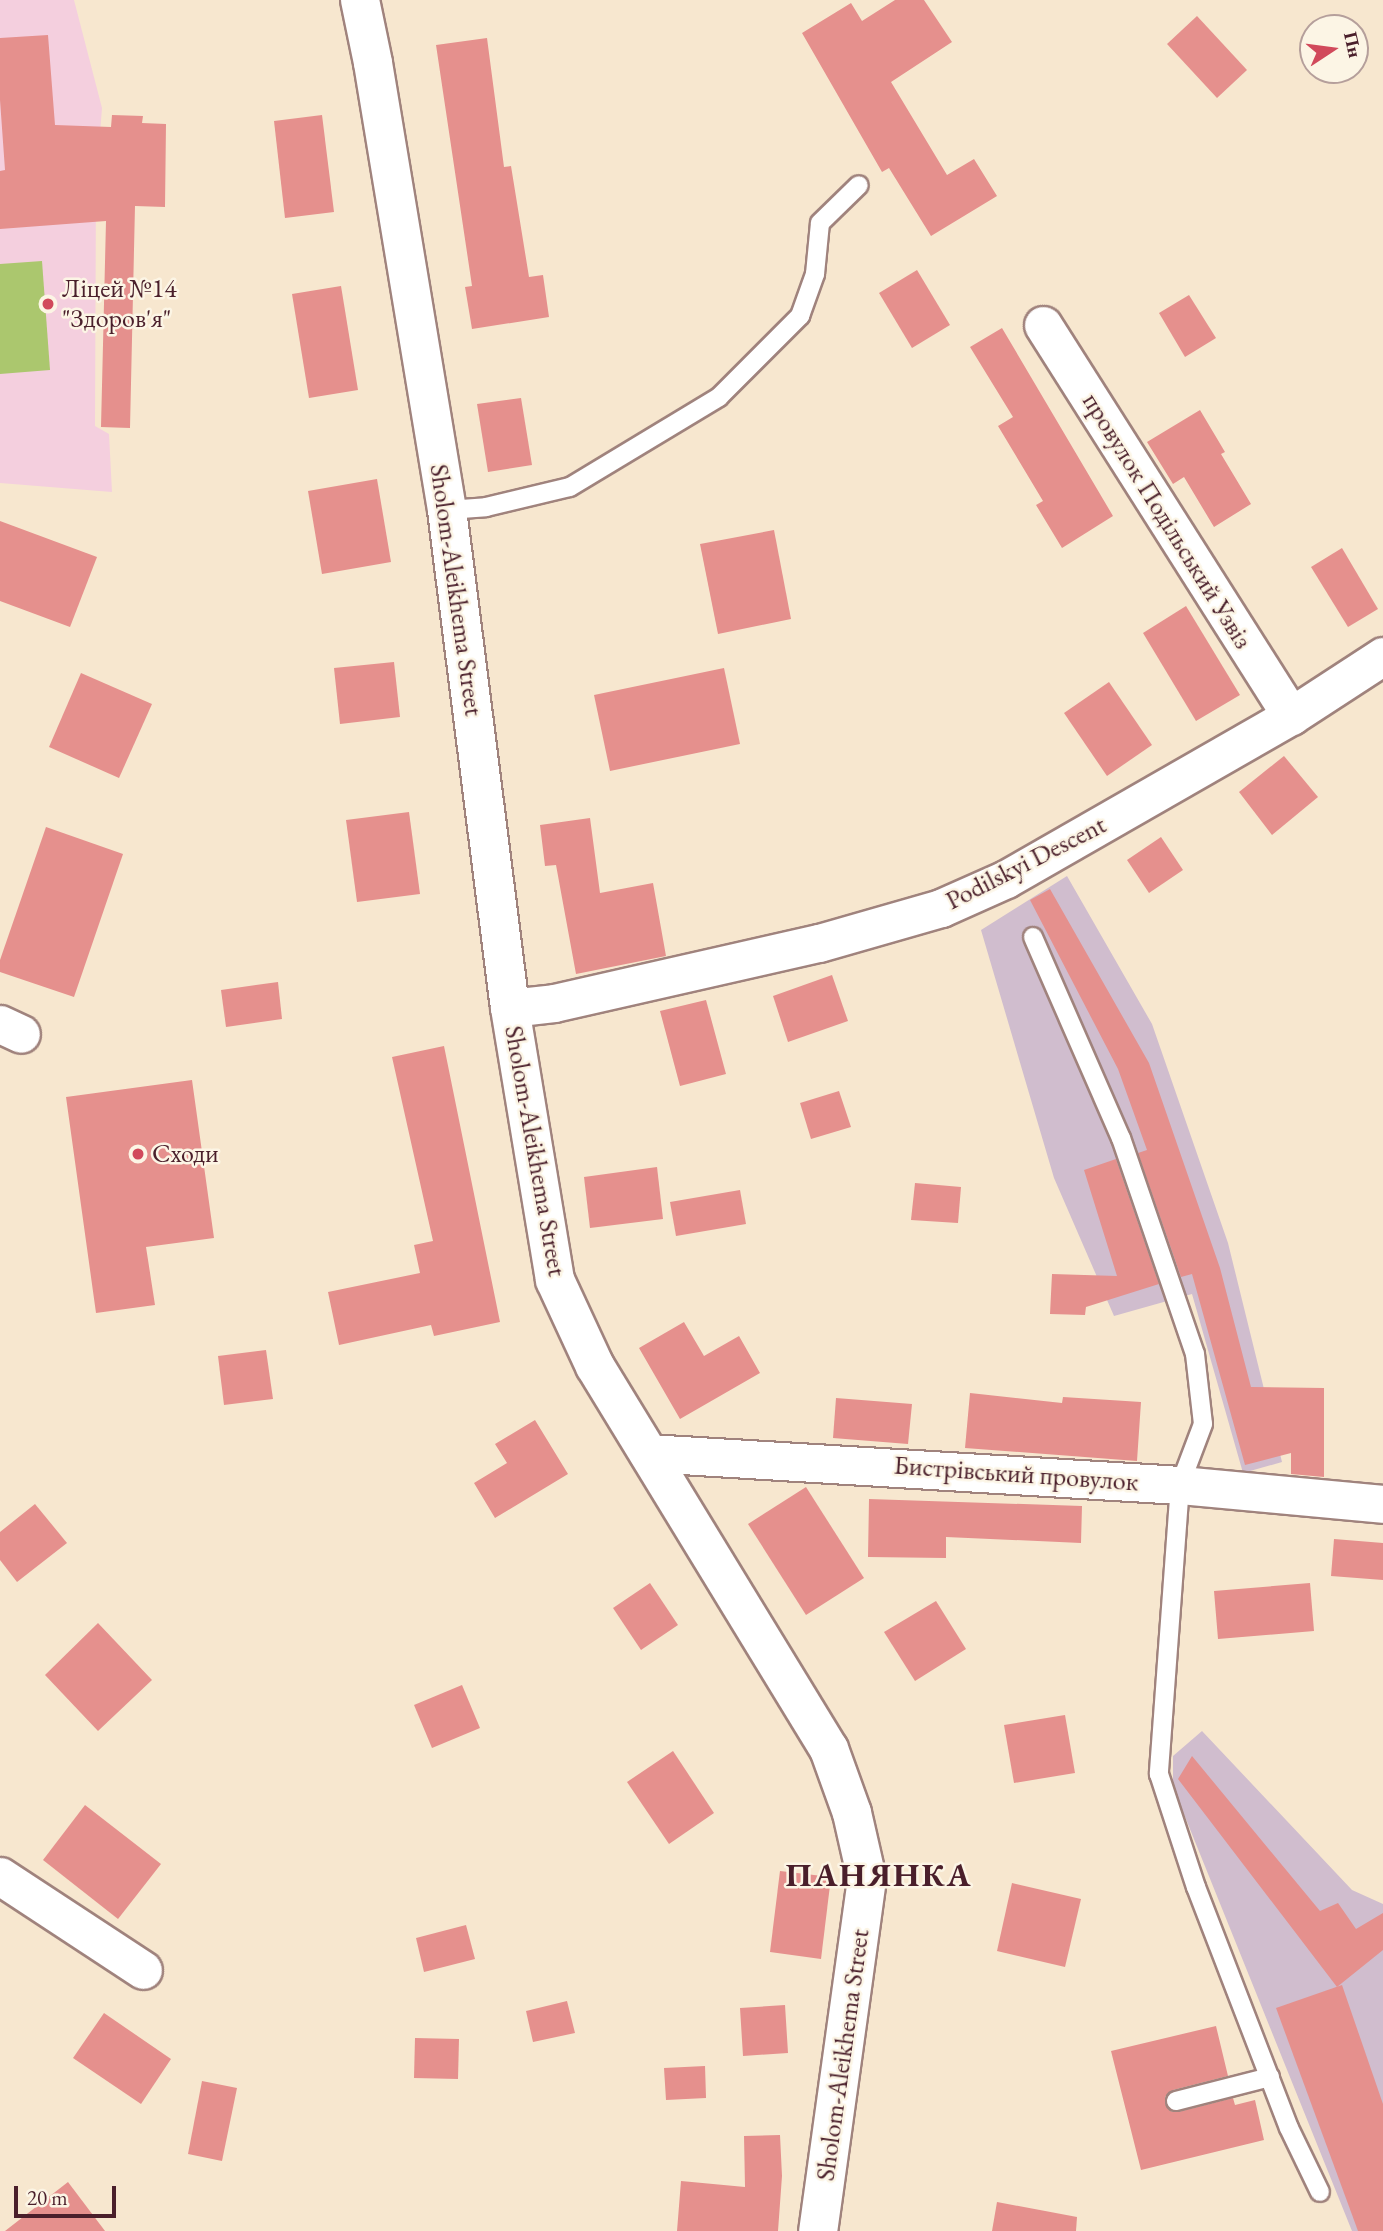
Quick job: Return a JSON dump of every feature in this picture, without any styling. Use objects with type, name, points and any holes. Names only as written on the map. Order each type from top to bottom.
[{"type":"main road","name":"Sholom-Aleikhema Street","points":[[360,0],[373,63],[447,510],[510,1008],[555,1280],[595,1366],[829,1749],[852,1814],[867,1879],[818,2231]]},
{"type":"street","name":"провулок Подільський Узвіз","points":[[1043,326],[1291,716]]},
{"type":"street","name":"Podilskyi Descent","points":[[510,1008],[554,1003],[819,943],[941,908],[1006,879],[1291,716],[1383,656]]},
{"type":"street","name":"Бистрівський провулок","points":[[649,1453],[1180,1485],[1383,1504]]},
{"type":"street","points":[[0,1875],[143,1970]]},
{"type":"lane","points":[[447,510],[486,507],[570,487],[719,397],[800,316],[815,274],[820,223],[859,185]]},
{"type":"lane","points":[[1033,937],[1121,1138],[1195,1354],[1203,1424],[1180,1485],[1159,1774],[1196,1887],[1270,2077],[1320,2192]]},
{"type":"lane","points":[[1176,2101],[1270,2077]]},
{"type":"shaded area","name":"Ліцей №14 \"Здоров'я\"","points":[[0,0],[74,0],[102,108],[96,183],[95,426],[109,434],[112,492],[0,483]]},
{"type":"shaded area","points":[[1067,876],[1152,1024],[1228,1243],[1282,1462],[1243,1473],[1192,1294],[1114,1316],[1054,1178],[981,930]]},
{"type":"shaded area","points":[[1202,1731],[1352,1890],[1383,1904],[1383,2231],[1352,2231],[1173,1787],[1173,1756]]},
{"type":"green space","points":[[42,261],[50,370],[0,374],[0,264]]},
{"type":"building","points":[[895,0],[924,0],[952,42],[891,82],[947,175],[974,159],[997,196],[931,236],[889,168],[882,172],[802,33],[851,3],[862,21]]},
{"type":"building","points":[[1197,16],[1247,70],[1217,98],[1167,44]]},
{"type":"building","points":[[48,35],[55,125],[111,127],[112,115],[143,116],[142,123],[166,124],[165,207],[135,206],[130,428],[101,427],[106,221],[0,229],[0,171],[5,170],[0,100],[0,38]]},
{"type":"building","points":[[487,38],[504,167],[511,166],[529,277],[543,275],[549,317],[472,329],[465,287],[472,286],[436,45]]},
{"type":"building","points":[[322,115],[334,212],[285,218],[274,121]]},
{"type":"building","points":[[917,270],[950,325],[912,348],[879,293]]},
{"type":"building","points":[[341,286],[358,390],[309,398],[292,294]]},
{"type":"building","points":[[1189,295],[1216,338],[1185,357],[1159,313]]},
{"type":"building","points":[[1002,328],[1113,516],[1062,548],[1036,505],[1043,501],[998,426],[1013,417],[970,347]]},
{"type":"building","points":[[521,398],[532,465],[488,472],[477,404]]},
{"type":"building","points":[[1200,410],[1225,452],[1221,454],[1251,504],[1214,527],[1184,477],[1173,484],[1147,442]]},
{"type":"building","points":[[377,479],[391,562],[322,574],[308,491]]},
{"type":"building","points":[[0,521],[97,557],[70,627],[0,601]]},
{"type":"building","points":[[774,530],[791,619],[718,634],[700,544]]},
{"type":"building","points":[[1342,548],[1378,609],[1348,627],[1311,567]]},
{"type":"building","points":[[1186,606],[1240,695],[1196,721],[1143,633]]},
{"type":"building","points":[[394,662],[400,717],[340,724],[334,668]]},
{"type":"building","points":[[724,668],[740,744],[610,771],[594,695]]},
{"type":"building","points":[[81,673],[152,704],[119,778],[49,747]]},
{"type":"building","points":[[1109,682],[1152,745],[1107,776],[1064,713]]},
{"type":"building","points":[[1284,756],[1318,797],[1272,835],[1239,792]]},
{"type":"building","points":[[409,812],[420,894],[357,902],[346,820]]},
{"type":"building","points":[[590,818],[600,893],[653,883],[666,956],[576,974],[556,865],[545,866],[540,825]]},
{"type":"building","points":[[46,827],[123,854],[74,997],[0,972],[0,960]]},
{"type":"building","points":[[1161,837],[1183,870],[1149,893],[1127,860]]},
{"type":"building","points":[[1050,889],[1149,1063],[1220,1268],[1251,1387],[1324,1388],[1324,1477],[1291,1474],[1291,1453],[1245,1465],[1192,1274],[1181,1277],[1138,1153],[1147,1150],[1118,1069],[1030,900]]},
{"type":"building","points":[[832,975],[848,1021],[788,1042],[773,996]]},
{"type":"building","points":[[278,982],[282,1019],[226,1027],[221,990]]},
{"type":"building","points":[[706,1000],[726,1074],[680,1086],[660,1011]]},
{"type":"building","points":[[444,1046],[500,1322],[434,1336],[431,1325],[339,1345],[328,1292],[420,1273],[414,1245],[433,1241],[392,1057]]},
{"type":"building","name":"Сходи","points":[[192,1080],[214,1238],[146,1247],[155,1305],[96,1313],[66,1097]]},
{"type":"building","points":[[839,1091],[851,1127],[811,1139],[800,1103]]},
{"type":"building","points":[[1116,1159],[1159,1284],[1086,1307],[1085,1315],[1050,1314],[1052,1274],[1117,1276],[1084,1170]]},
{"type":"building","points":[[657,1167],[663,1219],[590,1228],[584,1177]]},
{"type":"building","points":[[915,1183],[961,1187],[958,1223],[911,1220]]},
{"type":"building","points":[[740,1190],[746,1224],[676,1236],[670,1202]]},
{"type":"building","points":[[684,1322],[704,1356],[739,1336],[760,1373],[680,1419],[639,1348]]},
{"type":"building","points":[[266,1350],[273,1399],[224,1405],[218,1356]]},
{"type":"building","points":[[970,1393],[1062,1403],[1063,1397],[1141,1402],[1137,1461],[965,1448]]},
{"type":"building","points":[[836,1398],[912,1404],[908,1444],[833,1438]]},
{"type":"building","points":[[535,1420],[568,1474],[495,1518],[474,1483],[507,1463],[495,1444]]},
{"type":"building","points":[[806,1487],[864,1578],[806,1615],[748,1524]]},
{"type":"building","points":[[869,1499],[1082,1506],[1081,1543],[946,1537],[946,1558],[868,1557]]},
{"type":"building","points":[[35,1504],[67,1543],[17,1582],[0,1560],[0,1532]]},
{"type":"building","points":[[1334,1539],[1383,1543],[1383,1580],[1331,1576]]},
{"type":"building","points":[[650,1583],[678,1625],[641,1650],[613,1608]]},
{"type":"building","points":[[1310,1583],[1314,1631],[1218,1639],[1214,1591]]},
{"type":"building","points":[[936,1601],[966,1649],[915,1681],[884,1632]]},
{"type":"building","points":[[98,1623],[152,1680],[98,1731],[45,1675]]},
{"type":"building","points":[[462,1685],[480,1728],[432,1748],[414,1705]]},
{"type":"building","points":[[1065,1715],[1075,1773],[1014,1783],[1004,1725]]},
{"type":"building","points":[[673,1751],[714,1813],[669,1844],[627,1782]]},
{"type":"building","points":[[1192,1756],[1320,1911],[1338,1903],[1356,1929],[1383,1913],[1383,1950],[1337,1987],[1178,1779]]},
{"type":"building","points":[[85,1805],[161,1864],[118,1919],[43,1860]]},
{"type":"building","points":[[780,1871],[831,1877],[821,1959],[770,1952]]},
{"type":"building","points":[[1012,1883],[1081,1899],[1065,1967],[997,1951]]},
{"type":"building","points":[[466,1925],[475,1959],[424,1972],[416,1938]]},
{"type":"building","points":[[1342,1985],[1383,2104],[1383,2231],[1358,2231],[1276,2008]]},
{"type":"building","points":[[567,2001],[575,2033],[533,2042],[526,2011]]},
{"type":"building","points":[[785,2005],[788,2053],[743,2056],[740,2008]]},
{"type":"building","points":[[104,2013],[171,2059],[141,2104],[73,2058]]},
{"type":"building","points":[[1216,2026],[1228,2076],[1173,2090],[1165,2097],[1165,2104],[1172,2112],[1178,2112],[1233,2098],[1235,2105],[1255,2100],[1264,2140],[1141,2170],[1111,2051]]},
{"type":"building","points":[[415,2038],[459,2039],[458,2079],[414,2078]]},
{"type":"building","points":[[705,2066],[706,2098],[666,2100],[664,2068]]},
{"type":"building","points":[[202,2081],[237,2088],[222,2161],[188,2154]]},
{"type":"building","points":[[780,2135],[782,2176],[778,2231],[677,2231],[681,2181],[745,2187],[744,2136]]},
{"type":"building","points":[[68,2182],[105,2231],[5,2231]]},
{"type":"building","points":[[997,2202],[1077,2217],[1076,2231],[992,2231]]},
{"type":"place","name":"Ліцей №14 \"Здоров'я\"","points":[[48,304]]},
{"type":"place","name":"Сходи","points":[[138,1154]]},
{"type":"district","name":"ПАНЯНКА","points":[[879,1875]]}]
